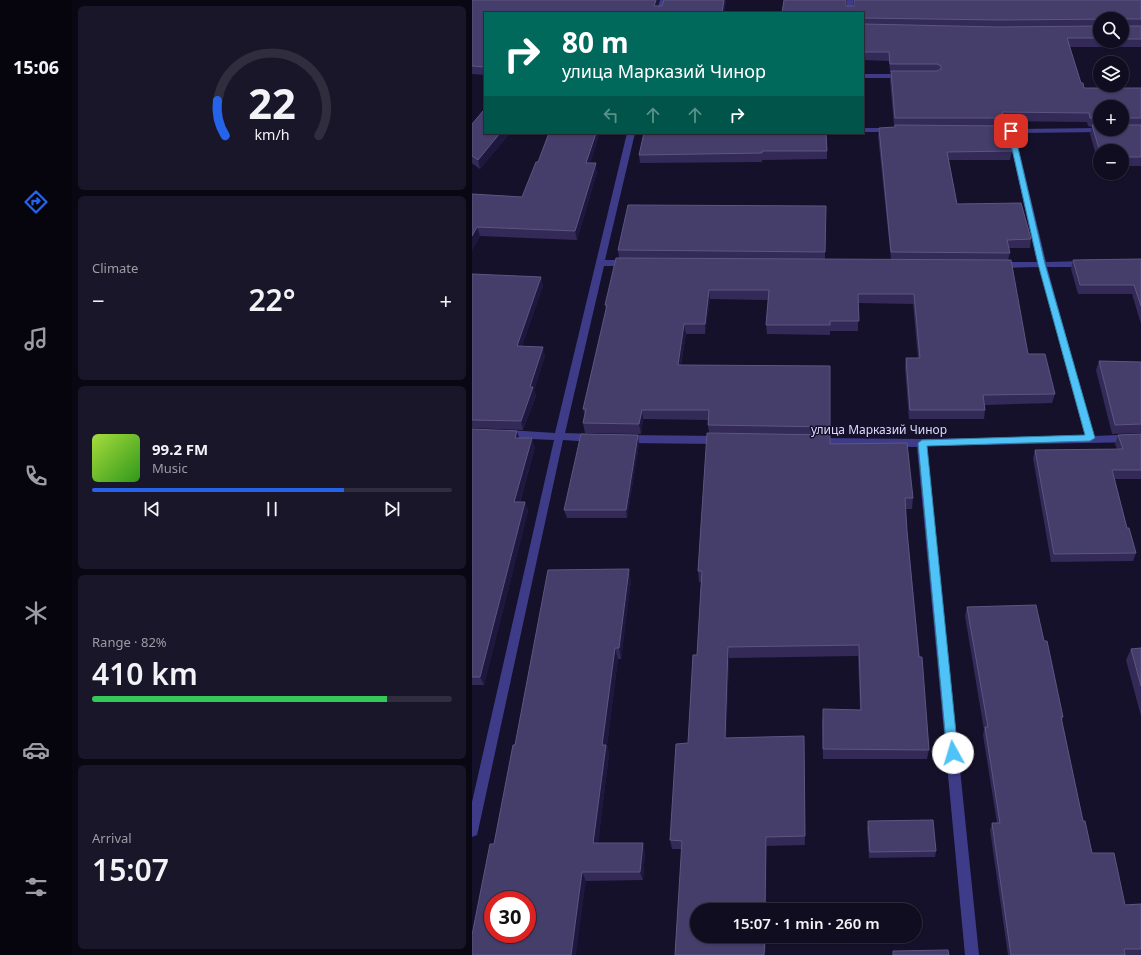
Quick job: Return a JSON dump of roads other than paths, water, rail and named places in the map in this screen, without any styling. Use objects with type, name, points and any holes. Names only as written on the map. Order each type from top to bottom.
[{"type":"street","points":[[659,12],[662,0]]},
{"type":"street","points":[[850,0],[850,12]]},
{"type":"street","points":[[864,76],[914,76]]},
{"type":"street","points":[[864,130],[902,130]]},
{"type":"street","points":[[996,131],[1093,130]]},
{"type":"street","points":[[1011,131],[1042,264],[1090,438]]},
{"type":"street","points":[[472,831],[559,438],[631,134]]},
{"type":"street","points":[[600,262],[640,263]]},
{"type":"street","points":[[988,265],[1095,264]]},
{"type":"street","points":[[496,434],[559,438],[733,440]]},
{"type":"street","name":"улица Марказий Чинор","points":[[812,442],[922,443],[1141,438]]},
{"type":"street","points":[[922,443],[972,955]]}]
